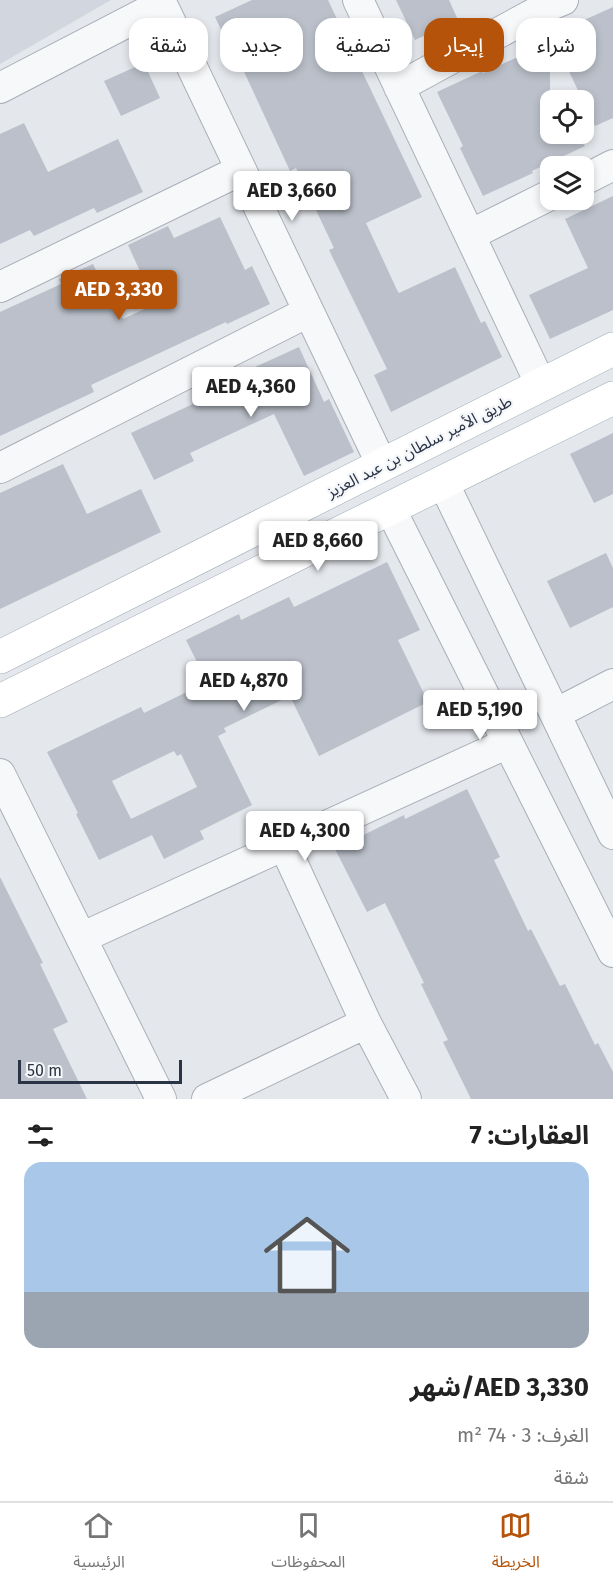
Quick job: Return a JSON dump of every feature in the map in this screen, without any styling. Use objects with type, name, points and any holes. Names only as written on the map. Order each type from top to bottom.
[{"type":"main road","name":"طريق الأمير سلطان بن عبد العزيز","points":[[0,657],[613,349]]},
{"type":"main road","points":[[0,701],[613,398]]},
{"type":"street","points":[[358,0],[541,385]]},
{"type":"street","points":[[0,88],[161,2],[382,465]]},
{"type":"street","points":[[399,87],[551,2]]},
{"type":"street","points":[[594,175],[613,165]]},
{"type":"street","points":[[0,287],[241,170]]},
{"type":"street","points":[[470,235],[540,200]]},
{"type":"street","points":[[0,468],[309,312]]},
{"type":"street","points":[[443,482],[613,834]]},
{"type":"street","points":[[390,508],[613,952]]},
{"type":"street","points":[[555,714],[613,684]]},
{"type":"street","points":[[81,938],[508,743]]},
{"type":"street","points":[[0,774],[161,1099]]},
{"type":"street","points":[[284,845],[366,1023],[406,1099]]},
{"type":"street","points":[[207,1099],[366,1023]]},
{"type":"shaded area","points":[[0,0],[111,0],[0,64]]},
{"type":"building","points":[[252,0],[328,0],[337,18],[315,18],[315,72],[362,72],[422,197],[366,223],[397,290],[399,293],[455,267],[481,323],[485,321],[502,357],[391,412],[374,375],[387,369],[329,250],[334,248],[296,168],[290,171],[244,72],[303,72],[303,18],[220,18],[220,28],[215,17]]},
{"type":"building","points":[[396,0],[449,0],[457,18],[424,18],[424,36],[415,40],[412,34],[412,18],[405,18]]},
{"type":"building","points":[[613,7],[613,118],[595,126],[594,90],[578,90],[569,72],[596,72],[596,18],[589,18]]},
{"type":"building","points":[[516,58],[516,72],[550,72],[550,90],[540,90],[540,144],[584,144],[585,146],[564,156],[540,156],[540,167],[532,171],[533,173],[483,196],[460,148],[463,146],[437,92],[480,72],[504,72],[504,63]]},
{"type":"building","points":[[129,70],[129,72],[148,72],[160,98],[121,116],[104,81]]},
{"type":"building","points":[[24,123],[48,172],[118,139],[143,192],[97,213],[94,208],[34,236],[30,230],[0,244],[0,134]]},
{"type":"building","points":[[613,196],[613,310],[550,339],[529,295],[588,268],[565,219],[584,210],[594,210],[594,205]]},
{"type":"building","points":[[220,217],[245,270],[252,266],[270,304],[91,385],[94,392],[0,436],[0,312],[61,284],[59,279],[93,264],[119,318],[123,319],[155,304],[128,245],[168,226],[174,238]]},
{"type":"building","points":[[299,347],[324,402],[329,399],[354,452],[304,476],[274,414],[190,453],[194,461],[154,480],[131,433],[195,403],[192,396]]},
{"type":"building","points":[[613,433],[613,494],[594,503],[570,454]]},
{"type":"building","points":[[63,464],[87,514],[141,489],[161,532],[0,609],[0,493]]},
{"type":"building","points":[[606,553],[613,568],[613,607],[570,628],[547,581]]},
{"type":"building","points":[[387,562],[420,630],[398,640],[428,702],[319,756],[290,696],[224,728],[226,732],[218,736],[252,805],[200,831],[204,839],[164,859],[152,835],[99,860],[47,752],[141,707],[144,713],[207,682],[186,640],[239,614],[241,620],[289,597],[294,607]],"holes":[[[174,751],[177,756],[181,754],[197,787],[131,819],[112,781]]]},
{"type":"building","points":[[467,789],[500,857],[494,860],[528,931],[531,929],[560,986],[565,984],[595,1045],[598,1043],[613,1072],[613,1099],[471,1099],[443,1042],[448,1040],[421,984],[424,983],[385,903],[367,912],[335,849],[404,815],[405,819]]},
{"type":"building","points":[[0,877],[43,963],[40,964],[68,1022],[53,1029],[87,1099],[0,1099]]}]
